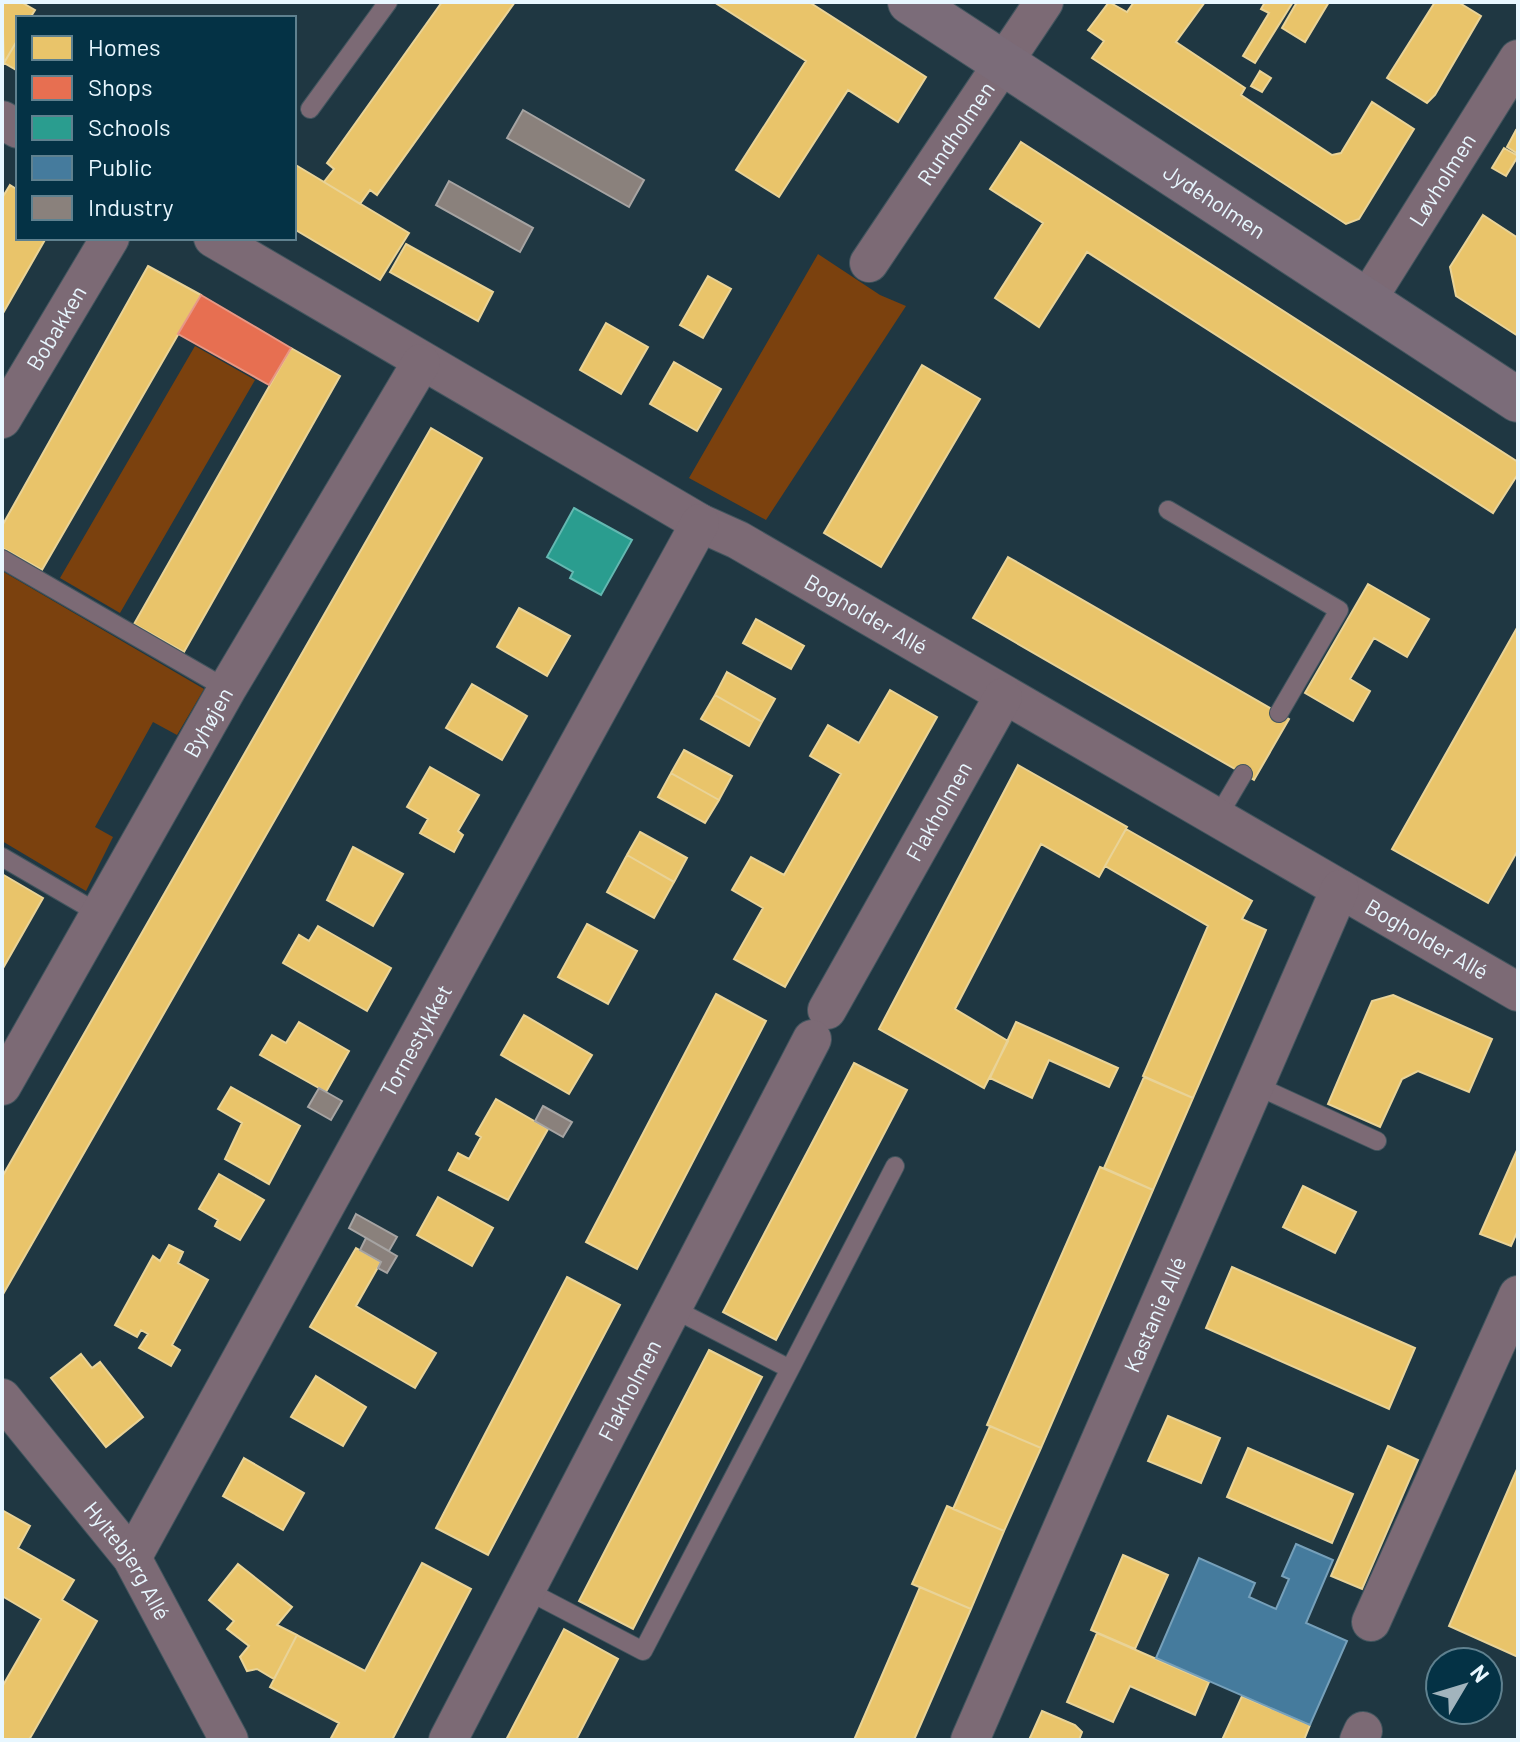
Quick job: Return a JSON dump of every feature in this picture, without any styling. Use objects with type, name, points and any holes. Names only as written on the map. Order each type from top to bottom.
[{"type":"street","name":"Jydeholmen","points":[[910,2],[1518,400]]},
{"type":"street","name":"Rundholmen","points":[[869,263],[1044,2]]},
{"type":"street","name":"Løvholmen","points":[[1367,300],[1518,59]]},
{"type":"street","name":"Bobakken","points":[[2,419],[109,240]]},
{"type":"street","name":"Bogholder Allé","points":[[216,240],[421,363],[700,523],[738,540],[1003,697],[1518,992]]},
{"type":"street","name":"Byhøjen","points":[[2,1086],[227,689],[421,363]]},
{"type":"street","name":"Tornestykket","points":[[132,1558],[700,523]]},
{"type":"street","name":"Flakholmen","points":[[448,1740],[820,1025],[1003,697]]},
{"type":"street","name":"Kastanie Allé","points":[[970,1740],[1340,889]]},
{"type":"street","points":[[1371,1622],[1518,1295]]},
{"type":"street","name":"Hyltebjerg Allé","points":[[2,1398],[132,1558],[229,1740]]},
{"type":"lane","points":[[310,109],[388,2]]},
{"type":"lane","points":[[1168,510],[1339,610],[1279,713]]},
{"type":"lane","points":[[2,559],[227,689]]},
{"type":"lane","points":[[1217,818],[1243,774]]},
{"type":"lane","points":[[2,857],[98,913]]},
{"type":"lane","points":[[1255,1085],[1377,1141]]},
{"type":"lane","points":[[526,1590],[643,1651],[895,1166]]},
{"type":"lane","points":[[672,1308],[790,1369]]},
{"type":"shaded area","points":[[818,254],[880,295],[906,306],[766,520],[689,478]]},
{"type":"shaded area","points":[[195,346],[255,380],[120,613],[60,578]]},
{"type":"shaded area","points":[[2,571],[204,689],[177,735],[153,722],[95,827],[113,837],[86,891],[2,841]]},
{"type":"building: Homes","points":[[2,2],[21,2],[35,10],[31,16],[16,16],[16,42],[4,63]]},
{"type":"building: Homes","points":[[442,2],[515,2],[377,195],[370,190],[360,204],[324,182],[334,169],[327,163]]},
{"type":"building: Homes","points":[[714,2],[809,2],[926,77],[898,122],[848,90],[779,197],[736,170],[806,61]]},
{"type":"building: Homes","points":[[1109,2],[1127,12],[1134,2],[1205,2],[1176,42],[1245,88],[1241,95],[1332,155],[1341,153],[1372,102],[1414,129],[1359,219],[1346,224],[1092,58],[1104,41],[1088,30]]},
{"type":"building: Homes","points":[[1265,2],[1293,2],[1255,63],[1243,56],[1269,13],[1261,9]]},
{"type":"building: Homes","points":[[1297,2],[1329,2],[1305,42],[1282,28]]},
{"type":"building: Homes","points":[[1435,2],[1458,2],[1481,16],[1435,95],[1427,103],[1387,78]]},
{"type":"building: Homes","points":[[16,42],[16,70],[4,63]]},
{"type":"building: Homes","points":[[1260,71],[1271,78],[1262,92],[1251,86]]},
{"type":"building: Homes","points":[[1518,131],[1518,154],[1507,147]]},
{"type":"building: Homes","points":[[1021,142],[1518,462],[1518,474],[1493,513],[1087,252],[1039,327],[995,298],[1043,223],[990,189]]},
{"type":"building: Homes","points":[[1504,148],[1518,156],[1506,176],[1492,168]]},
{"type":"building: Homes","points":[[296,165],[409,233],[380,280],[296,230]]},
{"type":"building: Homes","points":[[10,185],[16,189],[16,240],[45,240],[2,315],[2,198]]},
{"type":"building: Homes","points":[[1483,215],[1518,238],[1518,336],[1456,296],[1450,267]]},
{"type":"building: Homes","points":[[406,244],[493,292],[478,321],[390,272]]},
{"type":"building: Homes","points":[[148,266],[201,295],[42,570],[2,548],[2,526]]},
{"type":"building: Homes","points":[[708,276],[731,289],[703,338],[680,325]]},
{"type":"building: Homes","points":[[606,323],[648,347],[621,394],[580,370]]},
{"type":"building: Homes","points":[[291,348],[340,376],[184,652],[134,624]]},
{"type":"building: Homes","points":[[674,362],[721,389],[697,431],[650,404]]},
{"type":"building: Homes","points":[[922,365],[980,399],[881,567],[824,533]]},
{"type":"building: Homes","points":[[431,428],[482,458],[2,1296],[2,1177]]},
{"type":"building: Homes","points":[[1008,557],[1289,719],[1254,780],[973,618]]},
{"type":"building: Homes","points":[[1368,584],[1429,619],[1407,657],[1374,638],[1350,679],[1370,691],[1353,721],[1305,693]]},
{"type":"building: Homes","points":[[519,608],[570,636],[547,676],[497,647]]},
{"type":"building: Homes","points":[[756,619],[804,646],[791,669],[743,643]]},
{"type":"building: Homes","points":[[1518,626],[1518,850],[1488,903],[1392,849]]},
{"type":"building: Homes","points":[[727,672],[775,699],[762,722],[715,695]]},
{"type":"building: Homes","points":[[472,684],[527,716],[502,760],[446,728]]},
{"type":"building: Homes","points":[[890,690],[937,717],[785,987],[734,959],[763,908],[732,890],[751,857],[784,875],[841,774],[810,756],[828,725],[859,743]]},
{"type":"building: Homes","points":[[715,695],[762,722],[749,746],[701,719]]},
{"type":"building: Homes","points":[[684,750],[732,776],[719,800],[671,773]]},
{"type":"building: Homes","points":[[1018,765],[1127,827],[1099,877],[1041,844],[955,1009],[1008,1041],[984,1088],[879,1029]]},
{"type":"building: Homes","points":[[430,767],[479,795],[458,831],[463,835],[454,852],[420,833],[428,819],[407,807]]},
{"type":"building: Homes","points":[[671,773],[719,800],[705,823],[658,797]]},
{"type":"building: Homes","points":[[1126,829],[1252,901],[1242,919],[1266,930],[1193,1098],[1143,1076],[1208,926],[1105,866]]},
{"type":"building: Homes","points":[[640,832],[687,858],[674,882],[627,855]]},
{"type":"building: Homes","points":[[353,847],[403,874],[373,926],[327,900]]},
{"type":"building: Homes","points":[[627,855],[674,882],[654,918],[607,892]]},
{"type":"building: Homes","points":[[2,874],[43,898],[2,970]]},
{"type":"building: Homes","points":[[587,924],[637,951],[608,1004],[558,977]]},
{"type":"building: Homes","points":[[318,926],[391,968],[367,1011],[283,963],[299,935],[309,941]]},
{"type":"building: Homes","points":[[716,994],[766,1021],[637,1269],[586,1242]]},
{"type":"building: Homes","points":[[1393,995],[1492,1039],[1469,1092],[1418,1071],[1402,1079],[1380,1127],[1328,1104],[1372,1001]]},
{"type":"building: Homes","points":[[524,1015],[592,1055],[569,1094],[501,1055]]},
{"type":"building: Homes","points":[[299,1022],[349,1051],[326,1092],[260,1055],[272,1035],[286,1043]]},
{"type":"building: Homes","points":[[1016,1022],[1118,1068],[1109,1087],[1049,1060],[1032,1098],[990,1078]]},
{"type":"building: Homes","points":[[854,1063],[907,1090],[776,1340],[723,1312]]},
{"type":"building: Homes","points":[[1144,1077],[1193,1098],[1153,1190],[1104,1168]]},
{"type":"building: Homes","points":[[231,1087],[300,1126],[269,1184],[225,1159],[242,1123],[218,1109]]},
{"type":"building: Homes","points":[[496,1099],[548,1129],[508,1200],[449,1170],[458,1153],[469,1159],[481,1137],[476,1134]]},
{"type":"building: Homes","points":[[1518,1148],[1518,1230],[1511,1246],[1480,1234]]},
{"type":"building: Homes","points":[[1100,1167],[1153,1190],[1041,1448],[987,1425]]},
{"type":"building: Homes","points":[[219,1174],[264,1200],[240,1240],[215,1226],[218,1220],[199,1209]]},
{"type":"building: Homes","points":[[1303,1186],[1356,1212],[1335,1253],[1283,1227]]},
{"type":"building: Homes","points":[[438,1197],[493,1228],[472,1266],[417,1235]]},
{"type":"building: Homes","points":[[169,1245],[183,1252],[178,1263],[208,1280],[172,1345],[180,1350],[171,1366],[139,1348],[148,1334],[141,1330],[137,1337],[115,1325],[153,1256],[160,1261]]},
{"type":"building: Homes","points":[[356,1248],[381,1262],[356,1306],[436,1353],[415,1388],[310,1327]]},
{"type":"building: Homes","points":[[1232,1267],[1415,1348],[1389,1409],[1206,1328]]},
{"type":"building: Homes","points":[[567,1277],[620,1305],[488,1555],[436,1528]]},
{"type":"building: Homes","points":[[709,1350],[762,1377],[633,1629],[579,1601]]},
{"type":"building: Homes","points":[[81,1354],[92,1368],[100,1362],[143,1417],[106,1447],[51,1378]]},
{"type":"building: Homes","points":[[316,1376],[366,1407],[343,1446],[291,1417]]},
{"type":"building: Homes","points":[[1168,1416],[1220,1438],[1201,1483],[1148,1461]]},
{"type":"building: Homes","points":[[990,1426],[1041,1448],[1004,1531],[953,1509]]},
{"type":"building: Homes","points":[[1388,1446],[1418,1460],[1362,1589],[1331,1576]]},
{"type":"building: Homes","points":[[1248,1448],[1353,1494],[1332,1543],[1227,1497]]},
{"type":"building: Homes","points":[[244,1458],[304,1493],[283,1530],[223,1496]]},
{"type":"building: Homes","points":[[1518,1467],[1518,1657],[1504,1651],[1504,1646],[1494,1646],[1449,1626]]},
{"type":"building: Homes","points":[[947,1506],[1004,1531],[971,1609],[912,1584]]},
{"type":"building: Homes","points":[[2,1510],[30,1526],[18,1548],[74,1580],[62,1600],[97,1621],[29,1740],[2,1740],[2,1687],[41,1619],[2,1596]]},
{"type":"building: Homes","points":[[1123,1555],[1168,1575],[1135,1649],[1091,1630]]},
{"type":"building: Homes","points":[[422,1563],[471,1589],[392,1740],[330,1740],[339,1723],[270,1687],[297,1635],[365,1671]]},
{"type":"building: Homes","points":[[238,1564],[292,1607],[277,1625],[297,1635],[274,1679],[257,1669],[247,1671],[240,1657],[249,1646],[227,1629],[234,1621],[209,1600]]},
{"type":"building: Homes","points":[[920,1587],[971,1609],[914,1740],[854,1740]]},
{"type":"building: Homes","points":[[564,1629],[618,1659],[576,1740],[506,1740]]},
{"type":"building: Homes","points":[[1097,1633],[1209,1682],[1195,1715],[1130,1686],[1113,1722],[1067,1702]]},
{"type":"building: Homes","points":[[1242,1696],[1310,1725],[1304,1740],[1222,1740]]},
{"type":"building: Homes","points":[[1042,1711],[1075,1725],[1082,1732],[1079,1740],[1029,1740]]},
{"type":"building: Shops","points":[[201,295],[291,348],[269,385],[178,334]]},
{"type":"building: Schools","points":[[574,508],[632,540],[601,595],[570,578],[573,572],[547,557]]},
{"type":"building: Public","points":[[1296,1544],[1333,1560],[1306,1623],[1347,1641],[1310,1725],[1156,1658],[1199,1558],[1255,1583],[1249,1597],[1276,1609],[1289,1579],[1282,1576]]},
{"type":"building: Industry","points":[[523,110],[644,180],[629,207],[507,138]]},
{"type":"building: Industry","points":[[449,181],[533,228],[520,252],[436,205]]},
{"type":"building: Industry","points":[[319,1088],[342,1101],[331,1120],[308,1107]]},
{"type":"building: Industry","points":[[543,1106],[572,1122],[563,1137],[535,1121]]},
{"type":"building: Industry","points":[[356,1214],[397,1237],[389,1251],[349,1228]]},
{"type":"building: Industry","points":[[366,1238],[397,1256],[387,1273],[378,1268],[381,1262],[360,1250]]}]
